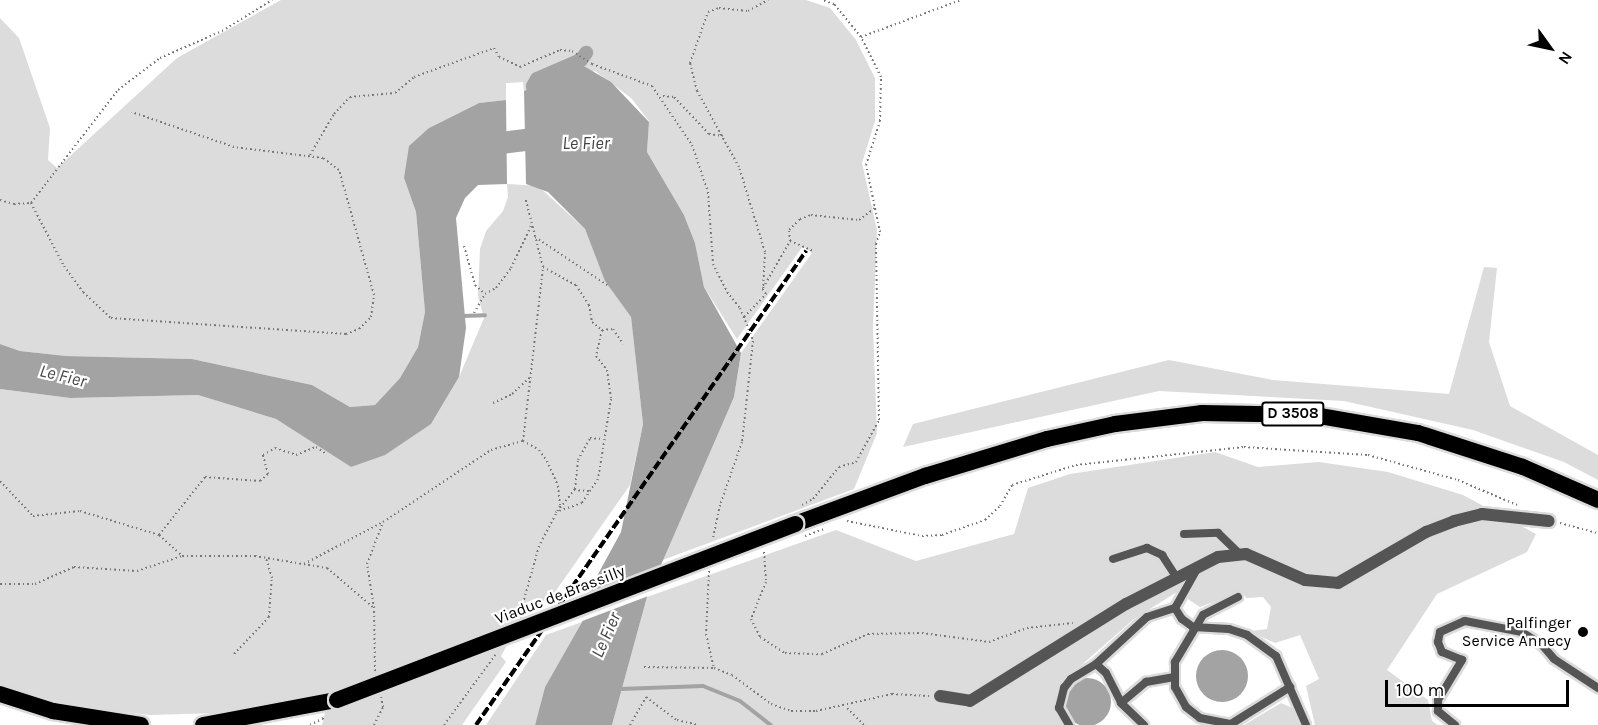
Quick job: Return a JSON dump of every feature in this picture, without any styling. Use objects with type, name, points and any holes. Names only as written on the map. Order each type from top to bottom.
[{"type":"highway","name":"D 3508","points":[[799,526],[925,476],[1047,439],[1125,422],[1202,413],[1314,415],[1418,433],[1523,467],[1598,500]]},
{"type":"highway","name":"Viaduc de Brassilly","points":[[337,700],[799,526]]},
{"type":"highway","points":[[0,694],[53,711],[141,725]]},
{"type":"highway","name":"D 3508","points":[[202,725],[337,700]]},
{"type":"highway","name":"D 3508","points":[[271,725],[337,700]]},
{"type":"highway","points":[[0,703],[73,725]]},
{"type":"street","points":[[940,696],[970,701],[1126,604],[1218,557],[1240,554],[1305,580],[1338,583],[1426,532],[1454,521],[1482,514],[1549,521]]},
{"type":"lane","points":[[1184,534],[1218,533],[1240,554]]},
{"type":"lane","points":[[1113,559],[1147,548],[1162,555],[1177,579]]},
{"type":"lane","points":[[1069,725],[1059,708],[1064,688],[1096,664],[1148,617],[1175,608],[1198,568]]},
{"type":"lane","points":[[1238,597],[1203,615],[1193,627],[1174,662],[1175,687],[1186,707],[1215,723],[1231,724],[1244,719],[1290,687]]},
{"type":"lane","points":[[1175,608],[1193,627],[1229,629],[1246,635],[1276,656],[1306,725]]},
{"type":"lane","points":[[1455,725],[1438,711],[1438,700],[1462,660],[1442,651],[1437,642],[1440,633],[1465,621],[1522,632],[1542,645],[1554,659],[1598,688]]},
{"type":"lane","points":[[1096,664],[1106,673],[1121,703],[1144,725]]},
{"type":"lane","points":[[1121,703],[1146,682],[1175,677]]},
{"type":"path","points":[[31,202],[118,90],[160,58],[222,31],[272,0]]},
{"type":"path","points":[[744,317],[766,294],[763,290],[765,252],[739,167],[697,91],[690,63],[712,9],[748,11],[768,0]]},
{"type":"path","points":[[799,526],[813,499],[839,467],[856,462],[879,420],[876,244],[880,232],[866,165],[880,121],[881,77],[861,37],[834,4],[822,0]]},
{"type":"path","points":[[861,37],[961,0]]},
{"type":"path","points":[[310,155],[334,114],[350,98],[395,93],[414,77],[494,48],[499,57],[520,67],[560,50],[577,54],[592,64],[641,80],[661,95],[692,145],[701,170],[708,192],[713,264],[744,317],[754,356],[742,442],[720,505],[712,547]]},
{"type":"path","points":[[661,95],[674,97],[709,134],[723,136]]},
{"type":"path","points":[[31,202],[64,266],[83,292],[111,318],[346,334],[359,329],[371,317],[374,295],[355,238],[339,170],[323,158],[234,147],[132,112]]},
{"type":"path","points":[[523,441],[543,267],[525,197]]},
{"type":"path","points":[[0,200],[31,202]]},
{"type":"path","points":[[763,290],[790,240],[789,230],[800,219],[811,215],[859,220],[876,207]]},
{"type":"path","points":[[474,313],[485,294],[496,288],[511,268],[532,224]]},
{"type":"path","points":[[535,237],[607,285]]},
{"type":"path","points":[[790,240],[813,251]]},
{"type":"path","points":[[464,246],[475,285],[485,294]]},
{"type":"path","points":[[543,267],[576,285],[589,305],[592,322],[602,330],[613,329],[623,344]]},
{"type":"path","points":[[556,512],[582,503],[598,478],[611,399],[607,370],[596,356],[602,330]]},
{"type":"path","points":[[493,403],[512,394],[530,377]]},
{"type":"path","points":[[556,512],[574,490],[578,460],[590,438],[603,439]]},
{"type":"path","points":[[304,564],[383,522],[490,450],[523,441],[538,450],[547,461],[558,486],[560,506],[539,546],[517,622]]},
{"type":"path","points":[[159,535],[205,477],[260,482],[268,474],[263,455],[275,448],[296,455],[316,447],[325,453]]},
{"type":"path","points":[[842,521],[922,537],[942,535],[985,520],[1000,506],[1011,485],[1076,465],[1244,447],[1368,455],[1458,480],[1525,508]]},
{"type":"path","points":[[0,481],[33,516],[80,511],[159,535],[182,556]]},
{"type":"path","points":[[574,490],[590,491]]},
{"type":"path","points":[[1549,521],[1598,533]]},
{"type":"path","points":[[375,670],[374,608],[368,564],[383,522]]},
{"type":"path","points":[[827,523],[822,532],[799,526],[827,523]]},
{"type":"path","points":[[763,541],[766,582],[751,619],[760,637],[786,653],[822,654],[868,634],[922,633],[989,642],[1027,628],[1073,621]]},
{"type":"path","points":[[0,584],[35,584],[74,567],[138,571],[182,556],[266,558],[327,568],[374,608]]},
{"type":"path","points":[[234,654],[269,617],[272,578],[266,558]]},
{"type":"path","points":[[710,569],[706,634],[714,668]]},
{"type":"path","points":[[444,725],[499,650]]},
{"type":"path","points":[[644,667],[714,668],[732,675],[771,704],[791,711],[846,707],[892,694],[940,696]]},
{"type":"path","points":[[630,725],[646,697],[677,720],[698,725]]},
{"type":"path","points":[[374,725],[383,707]]},
{"type":"path","points":[[846,707],[864,725]]},
{"type":"shaded area","points":[[281,0],[806,0],[830,8],[856,40],[875,78],[875,121],[862,163],[877,230],[873,328],[877,433],[854,489],[660,561],[734,397],[741,353],[812,253],[803,246],[737,339],[704,287],[695,243],[684,215],[647,152],[649,121],[631,98],[595,71],[544,81],[524,91],[523,82],[506,83],[506,100],[479,103],[429,128],[404,178],[416,212],[425,312],[418,347],[400,378],[375,405],[350,407],[312,385],[192,359],[66,356],[20,351],[0,344],[0,18],[19,38],[50,128],[48,160],[57,168],[177,58]]},
{"type":"shaded area","points":[[507,184],[538,186],[585,229],[605,280],[631,317],[643,424],[630,485],[548,602],[533,599],[501,656],[506,662],[462,725],[322,725],[330,692],[254,712],[150,715],[72,706],[12,692],[0,685],[0,389],[70,398],[198,395],[276,419],[351,467],[431,424],[459,377],[484,318],[478,296],[480,249],[486,231],[503,211],[508,197]]},
{"type":"shaded area","points":[[1484,267],[1497,268],[1489,342],[1510,406],[1598,455],[1598,480],[1564,462],[1473,430],[1344,401],[1159,391],[903,447],[913,424],[1169,360],[1273,380],[1449,394]]},
{"type":"shaded area","points":[[1215,452],[1258,467],[1319,462],[1388,472],[1463,495],[1536,534],[1527,552],[1437,594],[1387,670],[1428,700],[1432,721],[1438,725],[1315,725],[1306,686],[1319,679],[1300,635],[1275,643],[1250,631],[1267,629],[1271,607],[1263,597],[1246,598],[1242,591],[1200,607],[1177,592],[1134,619],[1061,683],[1053,708],[1062,725],[612,725],[647,597],[836,530],[916,561],[1014,534],[1028,488],[1070,474]]},
{"type":"shaded area","points":[[582,622],[545,687],[535,725],[486,725],[546,635]]},
{"type":"shaded area","points":[[1281,703],[1297,710],[1303,725],[1244,725]]},
{"type":"water","name":"Le Fier","points":[[582,65],[611,82],[649,122],[647,152],[684,215],[695,243],[704,287],[741,353],[734,397],[647,597],[612,725],[535,725],[545,687],[582,622],[591,587],[621,532],[643,424],[631,317],[605,281],[585,229],[548,192],[526,184],[524,91]]},
{"type":"water","name":"Le Fier","points":[[506,100],[507,184],[478,185],[465,198],[456,218],[466,328],[459,377],[431,424],[385,455],[351,467],[276,419],[198,395],[70,398],[0,389],[0,344],[20,351],[66,356],[192,359],[312,385],[350,407],[375,405],[400,378],[418,347],[425,312],[416,212],[404,178],[409,146],[429,128],[479,103]]},
{"type":"water","points":[[1222,650],[1232,652],[1240,658],[1246,666],[1248,676],[1246,686],[1240,694],[1232,700],[1222,702],[1212,700],[1204,694],[1198,686],[1196,676],[1198,666],[1204,658],[1212,652]]},
{"type":"water","points":[[1087,678],[1104,685],[1111,702],[1104,719],[1087,726],[1070,719],[1063,702],[1070,685]]},
{"type":"pier","points":[[661,566],[651,595],[577,623],[586,595]]},
{"type":"waterway","points":[[536,103],[533,86],[537,79],[581,60],[586,53]]},
{"type":"waterway","name":"Le Fier","points":[[478,146],[541,138],[555,140]]},
{"type":"waterway","points":[[462,316],[485,315]]},
{"type":"waterway","points":[[620,689],[703,686],[740,701],[771,725]]},
{"type":"railway","points":[[476,725],[806,251]]},
{"type":"place","name":"Palfinger Service Annecy","points":[[1583,632]]}]
